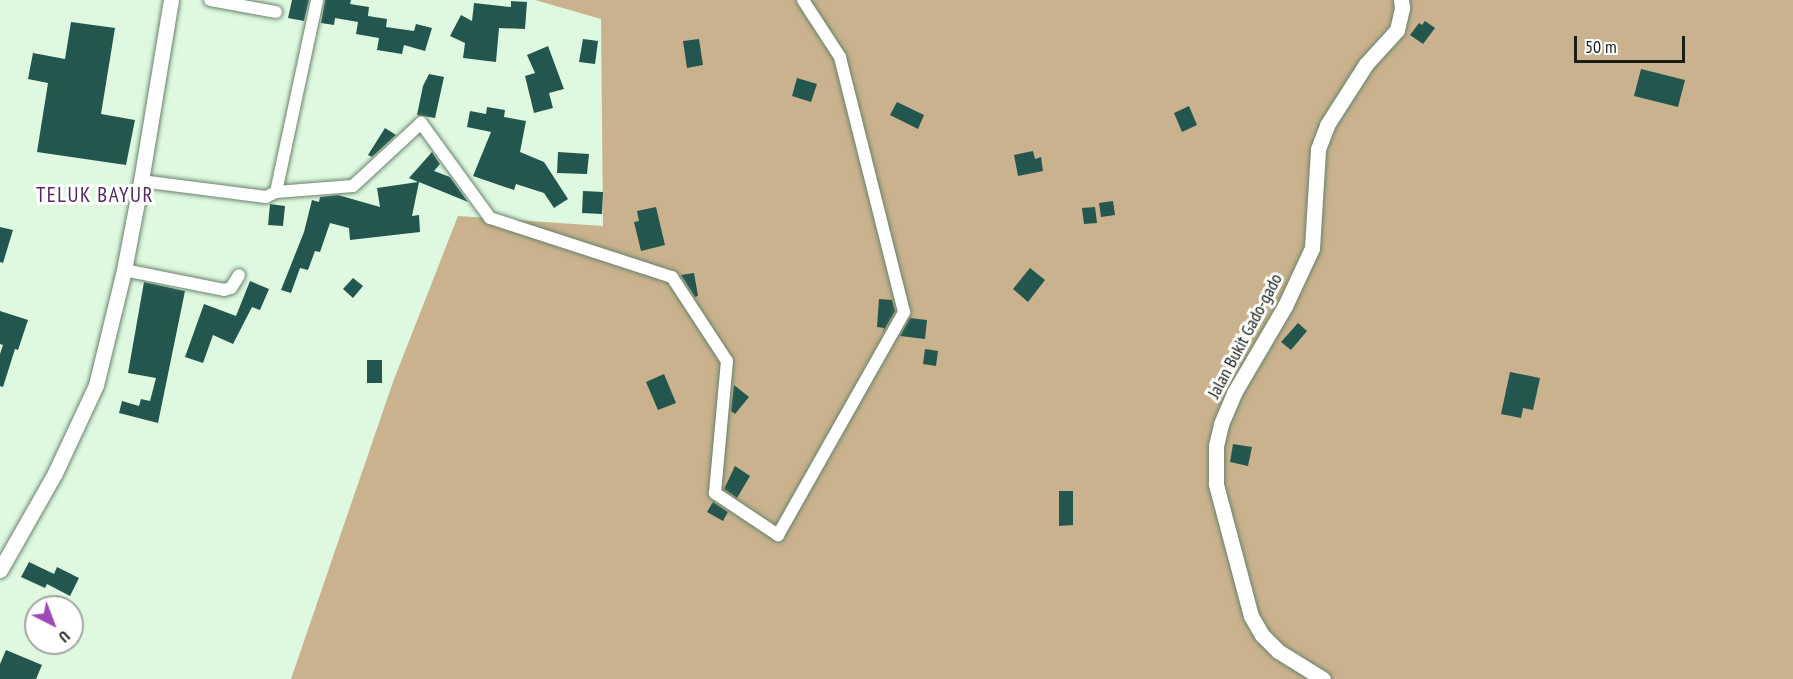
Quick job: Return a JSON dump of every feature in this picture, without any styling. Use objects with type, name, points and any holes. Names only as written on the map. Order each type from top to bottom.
[{"type":"street","points":[[0,570],[55,472],[96,385],[124,270],[171,0]]},
{"type":"street","points":[[210,0],[276,12]]},
{"type":"street","points":[[276,192],[317,0]]},
{"type":"street","points":[[141,181],[266,197],[276,192],[353,186],[421,123],[490,218],[672,277],[727,361],[715,493],[778,535],[904,312],[840,57],[803,0]]},
{"type":"street","name":"Jalan Bukit Gado-gado","points":[[1323,679],[1278,651],[1262,635],[1251,616],[1216,484],[1216,446],[1221,424],[1234,393],[1285,306],[1312,248],[1318,149],[1327,125],[1366,64],[1397,30],[1402,8],[1401,0]]},
{"type":"street","points":[[124,270],[224,290],[231,288],[239,275]]},
{"type":"shaded area","points":[[535,0],[1793,0],[1793,679],[291,679],[393,382],[458,216],[603,226],[601,19]]},
{"type":"building","points":[[292,0],[309,0],[304,21],[288,18]]},
{"type":"building","points":[[325,0],[351,0],[350,4],[369,7],[368,16],[387,19],[386,27],[414,31],[416,24],[432,28],[425,51],[404,45],[402,54],[377,50],[379,38],[356,34],[358,22],[335,18],[334,25],[321,23]]},
{"type":"building","points":[[511,1],[527,2],[525,29],[499,28],[496,62],[463,58],[465,43],[450,36],[461,15],[472,21],[474,3],[511,7]]},
{"type":"building","points":[[1425,21],[1435,28],[1423,44],[1410,35],[1419,23],[1422,25]]},
{"type":"building","points":[[71,22],[115,28],[101,114],[135,120],[126,165],[37,152],[48,83],[28,79],[33,53],[65,59]]},
{"type":"building","points":[[583,39],[598,41],[595,64],[579,62]]},
{"type":"building","points":[[699,39],[703,65],[687,68],[683,41]]},
{"type":"building","points":[[548,46],[564,89],[549,93],[553,108],[534,113],[525,76],[535,73],[527,55]]},
{"type":"building","points":[[1641,69],[1685,80],[1678,107],[1634,96]]},
{"type":"building","points":[[429,74],[444,77],[435,118],[417,115],[423,86]]},
{"type":"building","points":[[797,78],[817,84],[811,102],[792,96]]},
{"type":"building","points":[[897,102],[924,115],[918,129],[890,115]]},
{"type":"building","points":[[1189,106],[1197,125],[1182,132],[1174,113]]},
{"type":"building","points":[[487,107],[505,110],[504,117],[526,121],[520,152],[544,162],[568,199],[554,208],[544,193],[516,184],[514,190],[473,176],[491,132],[467,127],[470,111],[486,114]]},
{"type":"building","points":[[385,128],[396,135],[372,157],[368,155]]},
{"type":"building","points":[[1033,151],[1035,159],[1041,157],[1043,171],[1018,176],[1014,155]]},
{"type":"building","points":[[432,152],[440,164],[434,171],[450,177],[468,202],[419,182],[412,216],[419,215],[420,232],[350,240],[349,228],[330,223],[320,252],[315,251],[308,270],[300,268],[291,293],[281,290],[304,232],[312,200],[319,202],[320,197],[338,195],[380,207],[377,188],[418,182],[409,178]]},
{"type":"building","points":[[558,152],[589,154],[587,174],[557,173]]},
{"type":"building","points":[[583,191],[603,192],[602,214],[582,213]]},
{"type":"building","points":[[1113,201],[1115,215],[1101,217],[1099,203]]},
{"type":"building","points":[[270,204],[285,206],[283,226],[268,225]]},
{"type":"building","points":[[656,207],[665,245],[641,251],[634,222],[639,221],[637,211]]},
{"type":"building","points":[[1095,207],[1097,223],[1084,224],[1082,208]]},
{"type":"building","points":[[0,227],[13,230],[3,263],[0,262]]},
{"type":"building","points":[[1030,268],[1045,280],[1028,302],[1013,289]]},
{"type":"building","points":[[694,273],[698,296],[695,297],[681,275]]},
{"type":"building","points":[[353,278],[363,286],[353,298],[343,289]]},
{"type":"building","points":[[250,281],[269,289],[260,310],[252,307],[233,344],[213,335],[203,363],[185,357],[204,304],[236,316]]},
{"type":"building","points":[[144,282],[185,291],[158,423],[119,413],[122,401],[139,406],[141,399],[150,401],[156,378],[128,373]]},
{"type":"building","points":[[879,299],[892,300],[895,311],[883,332],[884,328],[877,327]]},
{"type":"building","points":[[0,311],[28,320],[18,350],[15,349],[3,387],[0,386],[0,354],[3,345],[0,344]]},
{"type":"building","points":[[910,318],[927,320],[925,339],[900,336]]},
{"type":"building","points":[[1298,323],[1307,331],[1291,350],[1281,342]]},
{"type":"building","points":[[925,349],[938,351],[936,366],[923,364]]},
{"type":"building","points":[[367,360],[382,360],[382,383],[367,383]]},
{"type":"building","points":[[1510,372],[1540,378],[1533,410],[1523,408],[1521,418],[1501,414]]},
{"type":"building","points":[[664,374],[676,403],[658,410],[646,382]]},
{"type":"building","points":[[734,385],[749,397],[735,414],[731,411]]},
{"type":"building","points":[[1233,444],[1252,447],[1248,466],[1230,462]]},
{"type":"building","points":[[735,466],[750,476],[737,498],[724,489]]},
{"type":"building","points":[[1059,491],[1073,491],[1073,525],[1059,526]]},
{"type":"building","points":[[713,502],[728,512],[723,521],[707,512]]},
{"type":"building","points":[[29,562],[54,574],[57,567],[79,578],[70,595],[68,595],[47,584],[45,588],[21,577]]},
{"type":"building","points":[[6,650],[42,665],[36,679],[0,679],[0,664]]},
{"type":"district","name":"TELUK BAYUR","points":[[95,195]]}]
